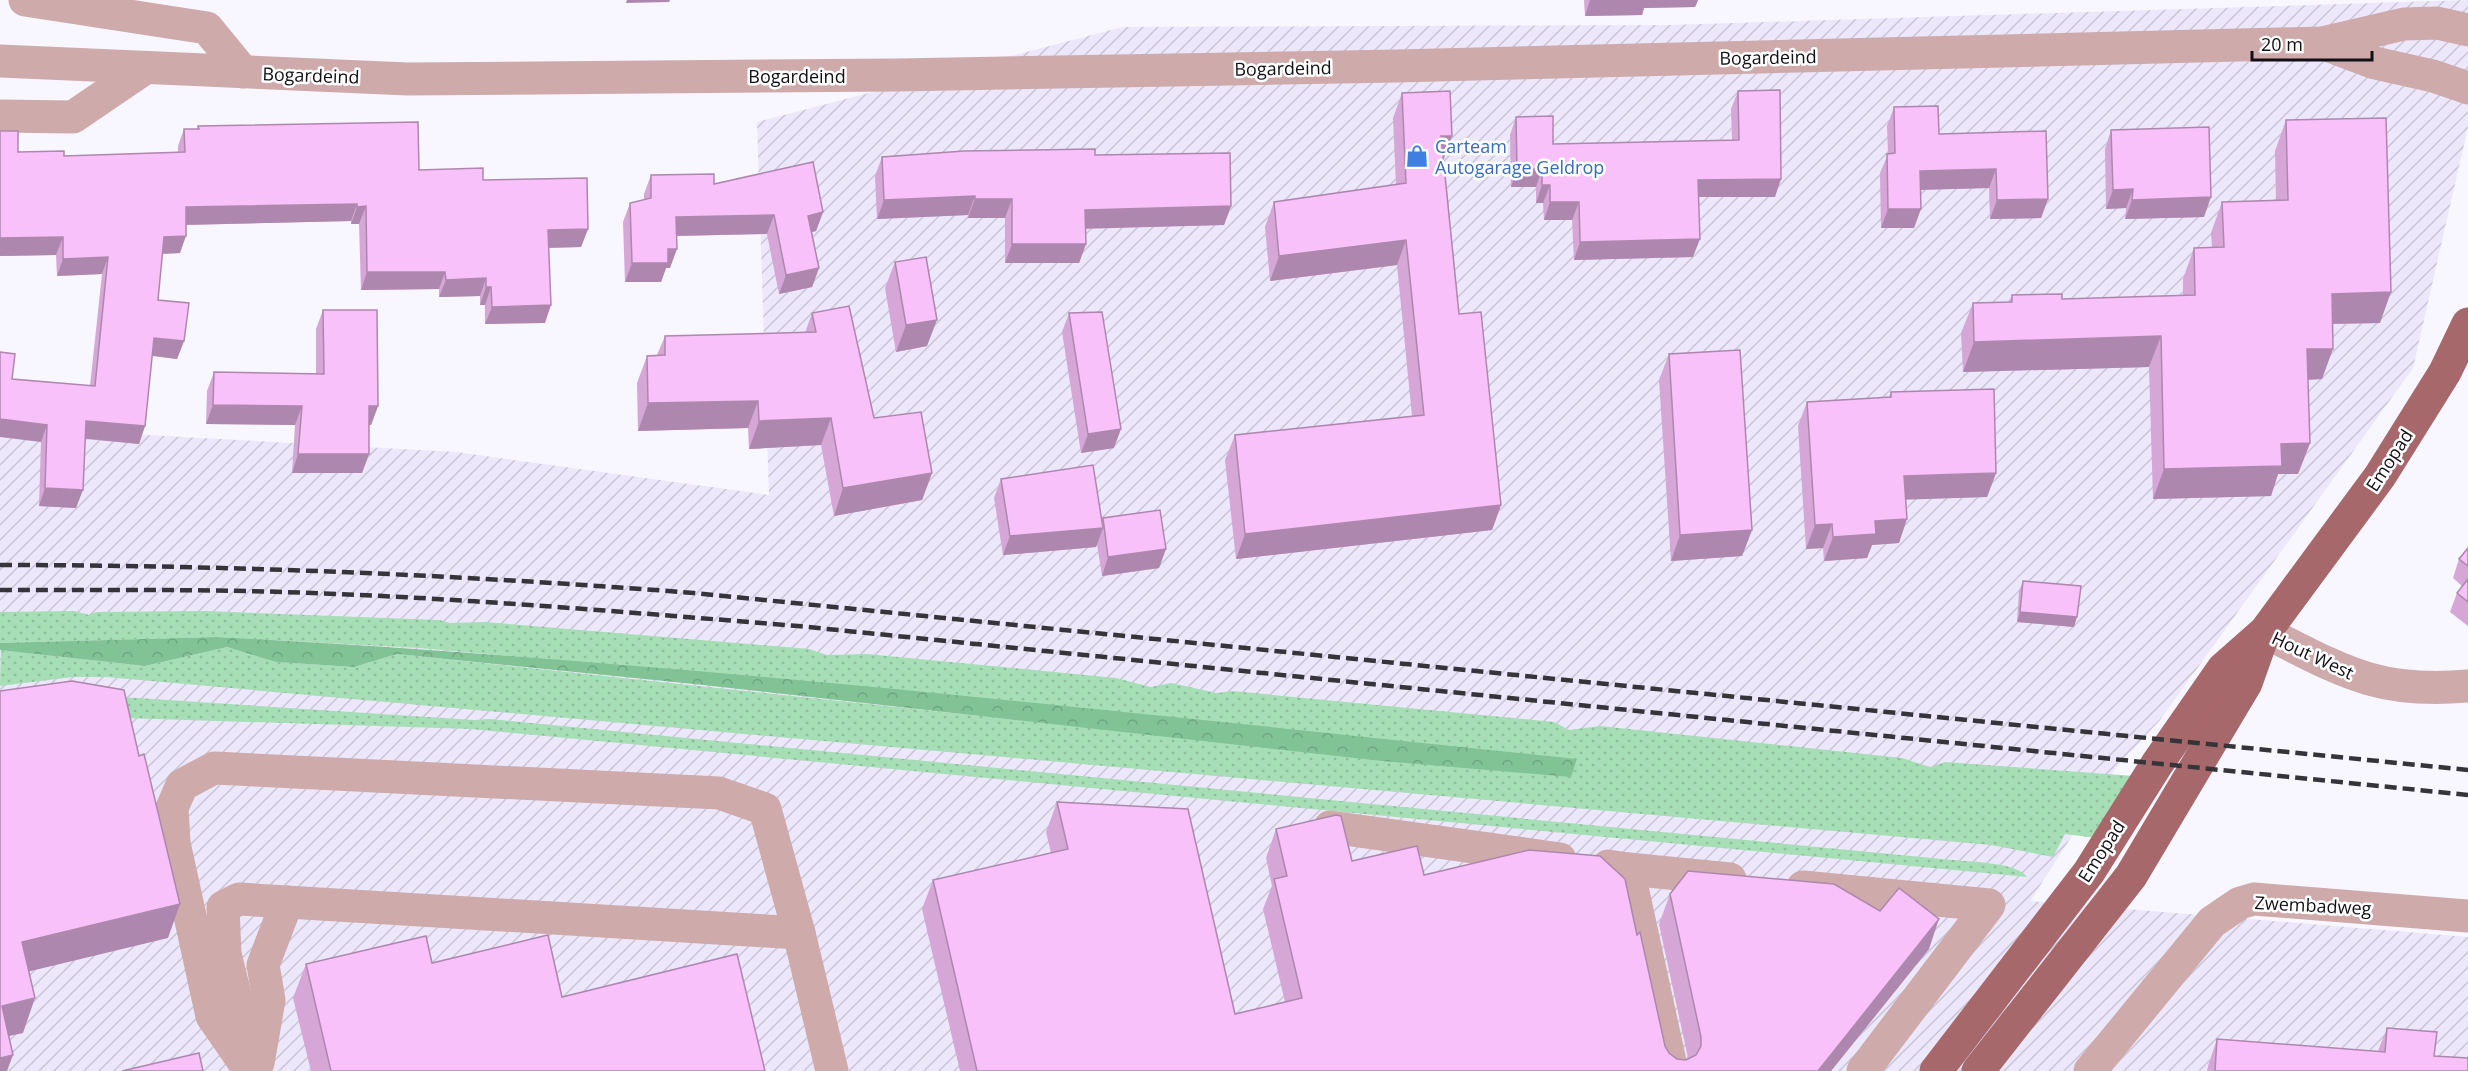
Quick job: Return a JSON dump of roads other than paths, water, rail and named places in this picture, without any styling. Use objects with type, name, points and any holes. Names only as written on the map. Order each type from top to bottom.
[{"type":"main road","name":"Emopad","points":[[1936,1071],[2089,872],[2157,764],[2223,669],[2265,632],[2380,476],[2456,363],[2468,324]]},
{"type":"main road","name":"Emopad","points":[[1978,1071],[2131,876],[2246,683],[2265,632]]},
{"type":"street","name":"Bogardeind","points":[[25,0],[207,28],[243,72]]},
{"type":"street","name":"Bogardeind","points":[[0,62],[408,79],[910,75],[1397,66],[2322,42],[2404,24],[2437,23],[2468,30]]},
{"type":"street","name":"Bogardeind","points":[[2322,42],[2375,63],[2433,76],[2468,88]]},
{"type":"street","points":[[0,116],[73,117],[146,68]]},
{"type":"street","name":"Hout West","points":[[2265,632],[2336,668],[2367,679],[2407,688],[2468,686]]},
{"type":"street","points":[[253,1071],[212,1016],[174,843],[172,808],[182,785],[214,768],[720,793],[765,809],[800,933],[832,1071]]},
{"type":"street","points":[[1330,827],[1628,869],[1989,905],[1863,1071]]},
{"type":"street","points":[[1628,869],[1672,1071]]},
{"type":"street","points":[[253,1071],[225,954],[223,907],[239,899],[800,933]]},
{"type":"street","name":"Zwembadweg","points":[[2090,1071],[2212,922],[2240,903],[2254,899],[2468,916]]},
{"type":"street","points":[[253,1071],[269,1000],[263,965],[287,902]]},
{"type":"railway","points":[[0,565],[347,572],[694,593],[2468,770]]},
{"type":"railway","points":[[0,590],[313,593],[556,607],[798,626],[2468,795]]},
{"type":"place","name":"Carteam Autogarage Geldrop","points":[[1417,156]]}]
